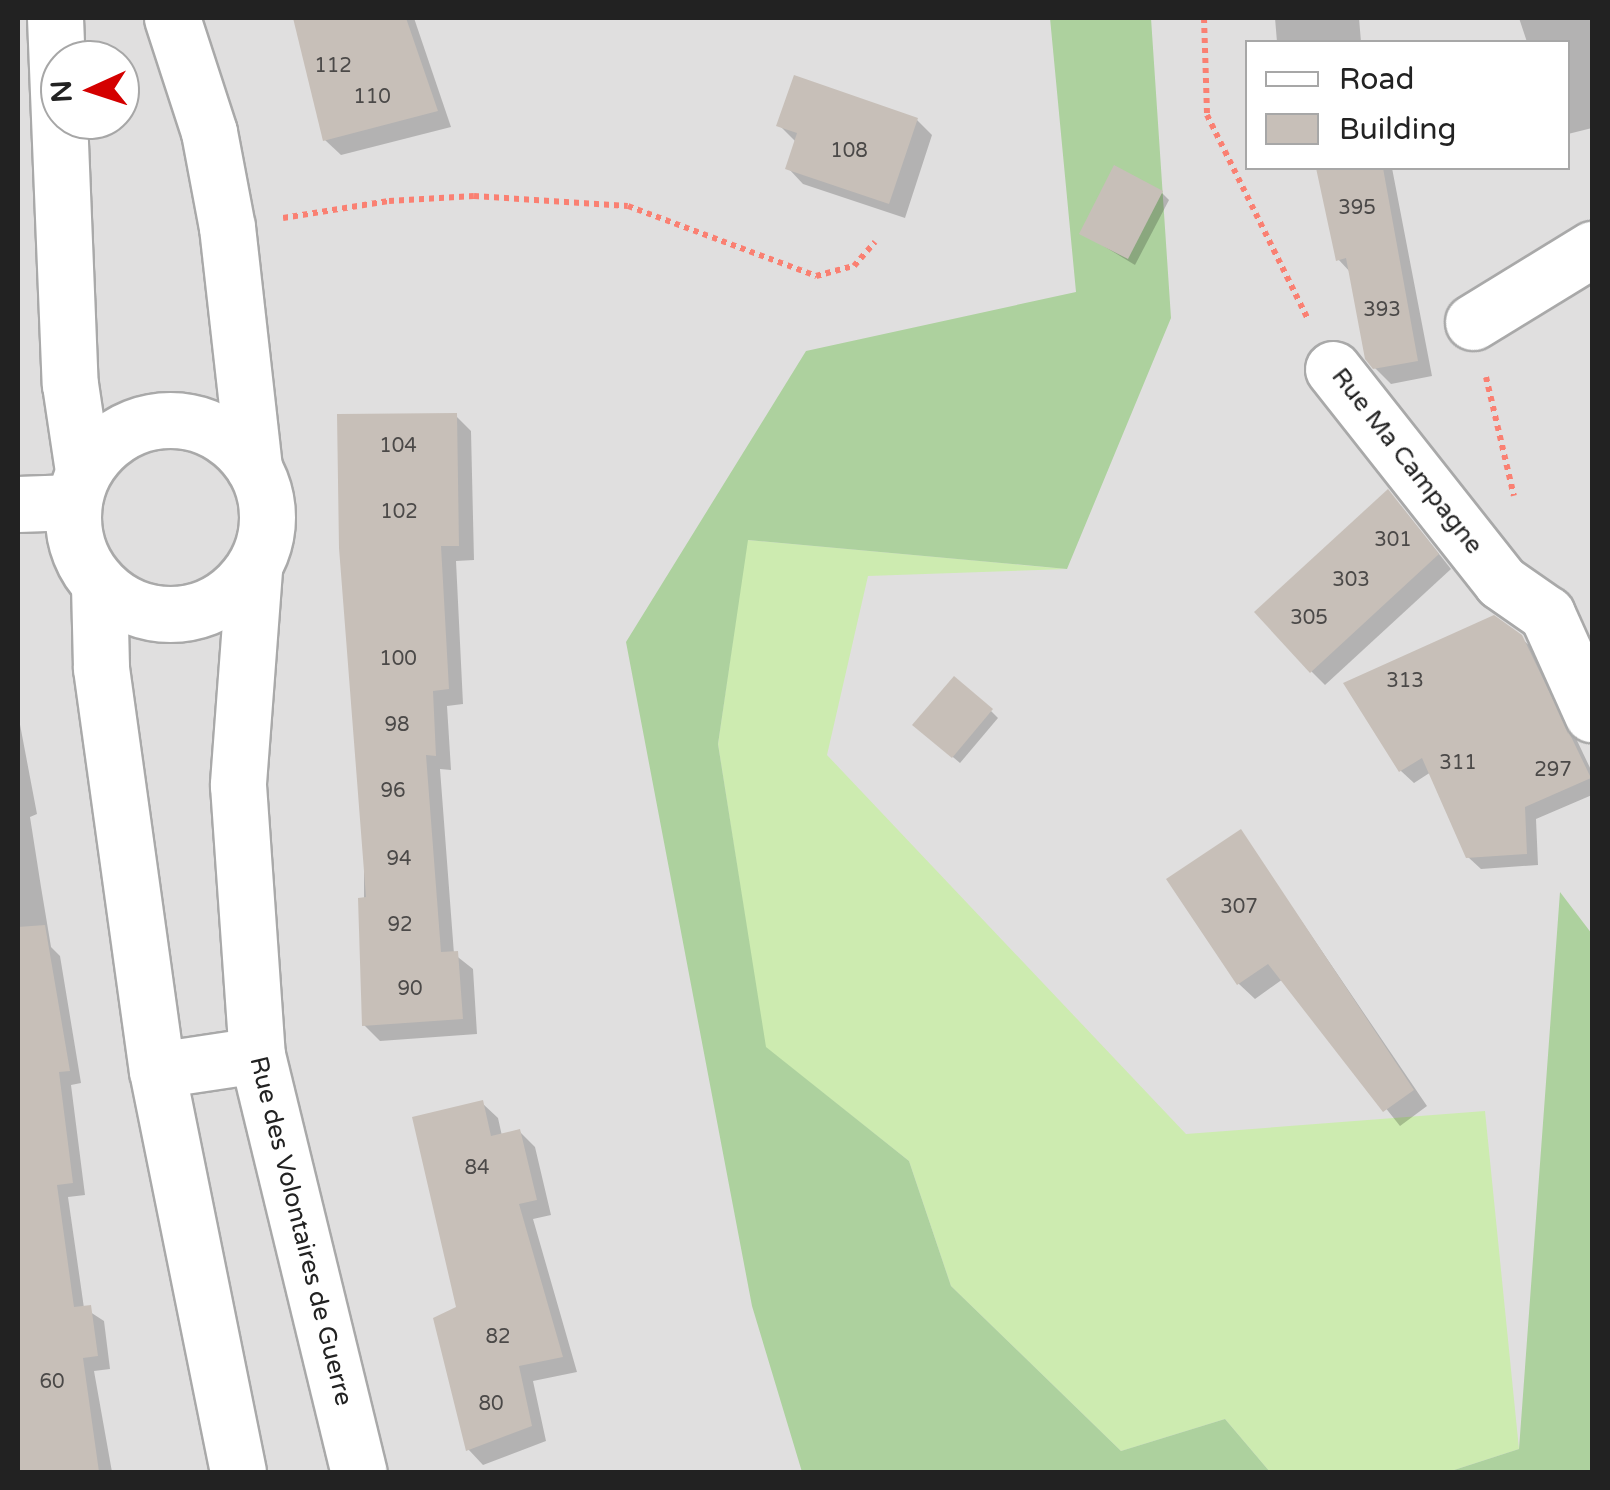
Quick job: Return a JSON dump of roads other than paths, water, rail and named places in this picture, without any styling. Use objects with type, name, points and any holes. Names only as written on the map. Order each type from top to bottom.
[{"type":"street","points":[[55,18],[70,384],[82,561],[99,585],[132,608],[165,615],[201,610],[228,597],[254,570]]},
{"type":"street","name":"Rue des Volontaires de Guerre","points":[[172,18],[210,132],[227,227],[254,466],[267,499],[268,533],[254,570],[238,785],[257,1055],[359,1472]]},
{"type":"street","points":[[1473,322],[1592,250]]},
{"type":"street","name":"Rue Ma Campagne","points":[[1333,369],[1502,582],[1548,614],[1592,714]]},
{"type":"street","points":[[18,504],[78,487],[97,450],[156,419],[190,420],[231,440],[254,466]]},
{"type":"street","points":[[99,585],[101,668],[157,1070],[238,1472]]},
{"type":"street","points":[[157,1070],[257,1055]]}]
